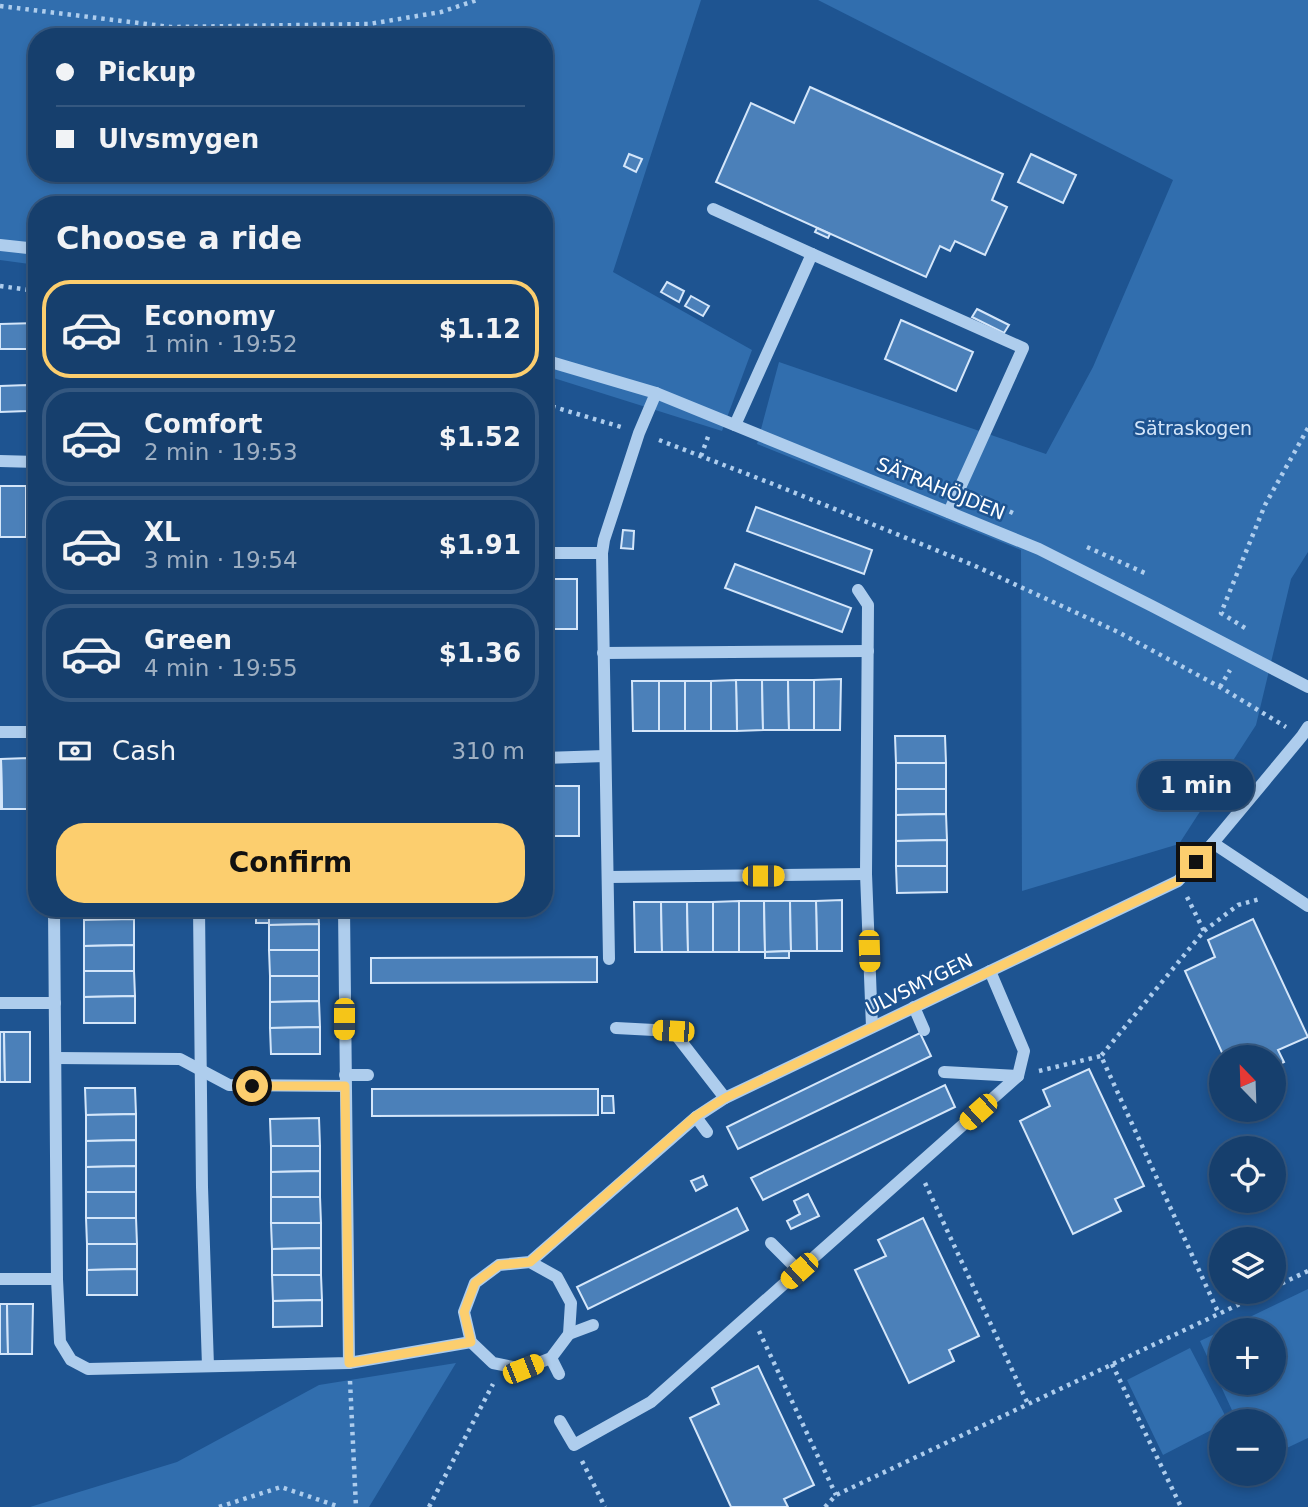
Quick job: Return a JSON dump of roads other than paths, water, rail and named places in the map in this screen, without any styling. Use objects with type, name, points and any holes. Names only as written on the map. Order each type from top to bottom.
[{"type":"street","points":[[713,209],[1023,348],[949,512]]},
{"type":"street","points":[[0,245],[28,248]]},
{"type":"street","points":[[735,425],[812,254]]},
{"type":"street","name":"SÄTRAHÖJDEN","points":[[553,363],[656,393],[1039,549],[1308,687]]},
{"type":"street","points":[[609,959],[602,553],[639,433],[656,393]]},
{"type":"street","points":[[0,461],[28,462]]},
{"type":"street","points":[[553,553],[602,553]]},
{"type":"street","points":[[858,590],[868,605],[866,874],[872,1027]]},
{"type":"street","points":[[603,653],[868,651]]},
{"type":"street","name":"ULVSMYGEN","points":[[530,1262],[696,1116],[725,1098],[1178,881],[1213,843],[1305,731]]},
{"type":"street","points":[[0,732],[28,732]]},
{"type":"street","points":[[553,758],[605,757]]},
{"type":"street","points":[[1213,843],[1308,906]]},
{"type":"street","points":[[609,877],[866,874]]},
{"type":"street","points":[[54,917],[57,1279],[60,1342],[71,1360],[88,1369],[349,1363],[471,1342]]},
{"type":"street","points":[[199,917],[202,1187],[208,1366]]},
{"type":"street","points":[[344,917],[349,1363]]},
{"type":"street","points":[[560,1421],[574,1445],[651,1402],[1018,1076],[1024,1051],[990,971]]},
{"type":"street","points":[[0,1003],[55,1003]]},
{"type":"street","points":[[914,1007],[924,1030]]},
{"type":"street","points":[[616,1028],[673,1031],[725,1098]]},
{"type":"street","points":[[56,1058],[180,1059],[229,1085],[345,1080],[368,1075]]},
{"type":"street","points":[[944,1072],[1018,1076]]},
{"type":"street","points":[[696,1116],[707,1132]]},
{"type":"street","points":[[771,1243],[799,1271]]},
{"type":"street","points":[[530,1262],[556,1277],[572,1303],[569,1334],[551,1358],[523,1369],[493,1363],[471,1342],[464,1312],[475,1283],[499,1265],[530,1262]]},
{"type":"street","points":[[0,1279],[57,1279]]},
{"type":"street","points":[[569,1334],[593,1325]]},
{"type":"street","points":[[551,1358],[559,1374]]},
{"type":"park label","name":"Sätraskogen","points":[[1193,428]]}]
